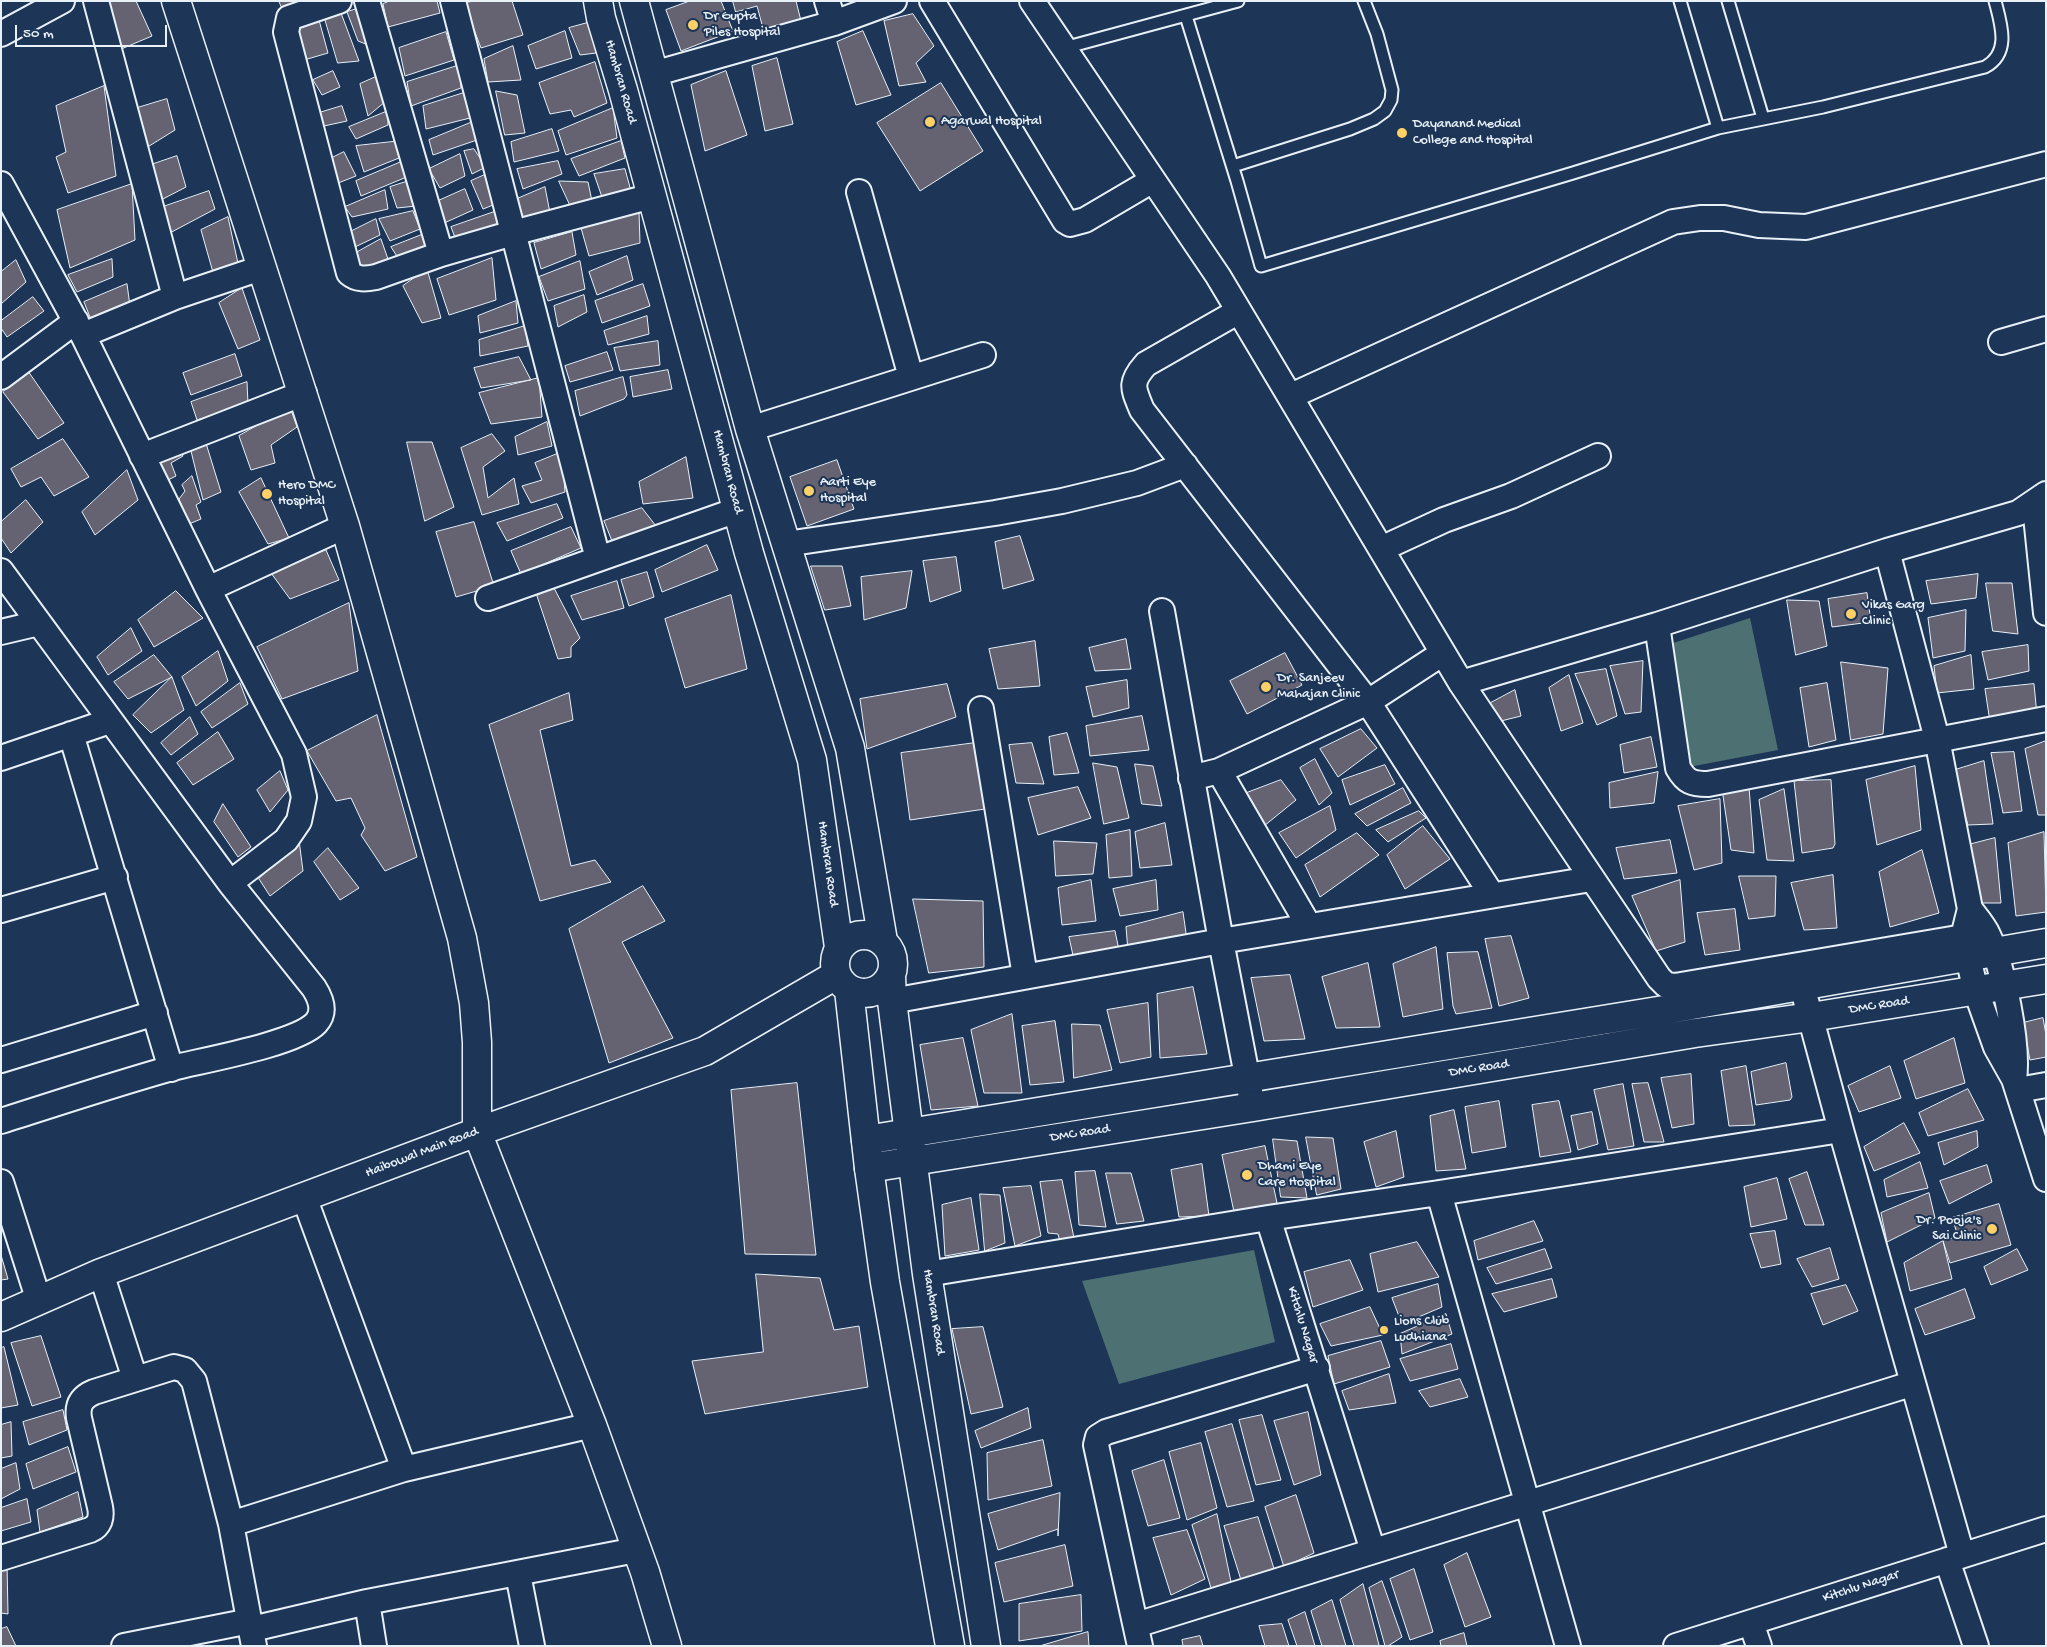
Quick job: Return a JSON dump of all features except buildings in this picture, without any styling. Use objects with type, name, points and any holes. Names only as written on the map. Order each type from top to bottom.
[{"type":"street","points":[[1,34],[62,1]]},
{"type":"street","points":[[96,1],[175,297]]},
{"type":"street","points":[[176,1],[261,268],[304,393],[345,526],[462,938],[476,1022],[477,1132],[592,1425],[645,1572],[667,1646]]},
{"type":"street","points":[[339,1],[289,18],[286,32],[350,273],[354,277],[361,279],[376,277],[441,254],[652,196]]},
{"type":"street","points":[[367,1],[441,254]]},
{"type":"street","points":[[453,1],[598,559]]},
{"type":"street","name":"Hambran Road","points":[[598,1],[601,18],[652,196],[737,510],[812,760],[840,947]]},
{"type":"street","points":[[634,1],[750,429],[850,748],[883,941]]},
{"type":"street","points":[[653,74],[830,12],[894,1]]},
{"type":"street","points":[[932,1],[1065,221],[1070,224],[1085,220],[1153,180]]},
{"type":"street","points":[[1032,1],[1239,311],[1461,683],[1591,879],[1659,978],[1666,985],[1675,986],[1991,943],[2046,943]]},
{"type":"street","points":[[1291,396],[1673,222],[1700,218],[1724,218],[1759,225],[1806,227],[2046,164]]},
{"type":"street","points":[[1,184],[80,328],[208,589],[294,754],[304,797],[298,821],[286,840],[230,883]]},
{"type":"street","points":[[859,192],[911,377]]},
{"type":"street","points":[[1,377],[80,328],[261,268]]},
{"type":"street","points":[[1239,311],[1154,357],[1136,375],[1133,385],[1142,410],[1368,702],[1492,895]]},
{"type":"street","points":[[2001,342],[2046,329]]},
{"type":"street","points":[[750,429],[983,354]]},
{"type":"street","points":[[142,456],[304,393]]},
{"type":"street","points":[[1381,549],[1444,520],[1511,496],[1598,456]]},
{"type":"street","points":[[786,544],[1062,501],[1137,483],[1185,465]]},
{"type":"street","points":[[2046,494],[2033,515],[2046,613]]},
{"type":"street","points":[[488,598],[737,510]]},
{"type":"street","points":[[1461,683],[1658,625],[1887,551],[2033,515]]},
{"type":"street","points":[[208,589],[345,526]]},
{"type":"street","points":[[1887,551],[1937,739],[1970,909],[1966,947],[1976,991],[1996,1047],[2016,1084],[2046,1179]]},
{"type":"street","points":[[1,571],[230,883],[314,988],[319,996],[322,1007],[322,1013],[313,1025],[295,1036],[171,1069],[1,1121]]},
{"type":"street","points":[[1162,611],[1220,941],[1253,1107]]},
{"type":"street","points":[[1,632],[39,623]]},
{"type":"street","points":[[1658,625],[1678,768],[1684,779],[1692,784],[1708,784],[2046,719]]},
{"type":"street","points":[[1191,778],[1219,771],[1368,702],[1443,653]]},
{"type":"street","points":[[980,709],[1025,976]]},
{"type":"street","points":[[1,758],[110,721]]},
{"type":"street","points":[[72,734],[171,1069]]},
{"type":"street","points":[[1219,771],[1309,926]]},
{"type":"street","points":[[1,910],[114,878]]},
{"type":"street","points":[[843,982],[858,993],[868,993],[878,990],[885,984],[891,988],[1025,976],[1220,941],[1591,879]]},
{"type":"street","points":[[1970,909],[1991,943],[2004,986],[2013,1035],[2016,1084]]},
{"type":"street","points":[[891,988],[892,957],[889,948],[883,941],[875,936],[865,934],[855,935],[846,940],[835,956],[843,982],[885,1282],[950,1646]]},
{"type":"street","points":[[866,1140],[1802,986],[1966,947]]},
{"type":"street","name":"DMC Road","points":[[869,1168],[1253,1107],[1695,1033],[1811,1017],[2046,979]]},
{"type":"street","name":"Haibowal Main Road","points":[[1,1317],[101,1273],[477,1132],[705,1051],[843,982]]},
{"type":"street","points":[[1802,986],[1911,1384],[1976,1646]]},
{"type":"street","name":"Hambran Road","points":[[891,988],[927,1274],[986,1646]]},
{"type":"street","points":[[1,1060],[155,1014]]},
{"type":"street","points":[[2016,1084],[2046,1085]]},
{"type":"street","points":[[927,1274],[1268,1218],[1841,1130]]},
{"type":"street","points":[[1,1182],[7,1220],[38,1301]]},
{"type":"street","points":[[1439,1193],[1568,1646]]},
{"type":"street","points":[[304,1198],[404,1469]]},
{"type":"street","name":"Kitchlu Nagar","points":[[1138,1636],[1096,1445],[1098,1437],[1106,1432],[1317,1368],[1268,1218]]},
{"type":"street","points":[[101,1273],[135,1379]]},
{"type":"street","points":[[1,1558],[90,1530],[99,1523],[101,1514],[78,1411],[80,1403],[89,1394],[135,1379],[174,1367],[185,1370],[194,1381],[231,1524],[252,1632]]},
{"type":"street","points":[[1317,1368],[1374,1551]]},
{"type":"street","points":[[1138,1636],[1374,1551],[1911,1384]]},
{"type":"street","points":[[231,1524],[404,1469],[592,1425]]},
{"type":"street","name":"Kitchlu Nagar","points":[[1676,1646],[2046,1529]]},
{"type":"street","points":[[124,1646],[252,1632],[367,1602],[636,1550]]},
{"type":"street","points":[[518,1574],[532,1646]]},
{"type":"street","points":[[367,1602],[374,1646]]},
{"type":"street","points":[[1752,1623],[1759,1646]]},
{"type":"lane","points":[[1064,48],[1238,1]]},
{"type":"lane","points":[[1233,166],[1350,129],[1374,119],[1385,111],[1391,100],[1392,90],[1376,34],[1364,1]]},
{"type":"lane","points":[[1680,1],[1718,128]]},
{"type":"lane","points":[[1728,1],[1763,118]]},
{"type":"lane","points":[[1186,16],[1233,166],[1261,266],[1718,128],[1823,107],[1985,67],[1992,63],[2003,43],[1995,1]]},
{"type":"green space","points":[[1750,618],[1778,750],[1689,767],[1664,646]]},
{"type":"green space","points":[[1254,1250],[1275,1342],[1119,1384],[1082,1281]]},
{"type":"place","name":"Dr Gupta Piles Hospital","points":[[693,25]]},
{"type":"place","name":"Agarwal Hospital","points":[[930,122]]},
{"type":"place","name":"Dayanand Medical College and Hospital","points":[[1402,133]]},
{"type":"place","name":"Aarti Eye Hospital","points":[[809,491]]},
{"type":"place","name":"Hero DMC Hospital","points":[[267,494]]},
{"type":"place","name":"Vikas Garg Clinic","points":[[1851,614]]},
{"type":"place","name":"Dr. Sanjeev Mahajan Clinic","points":[[1266,687]]},
{"type":"place","name":"Dhami Eye Care Hospital","points":[[1247,1175]]},
{"type":"place","name":"Dr. Pooja's Sai Clinic","points":[[1992,1229]]},
{"type":"place","name":"Lions Club Ludhiana","points":[[1384,1330]]}]
